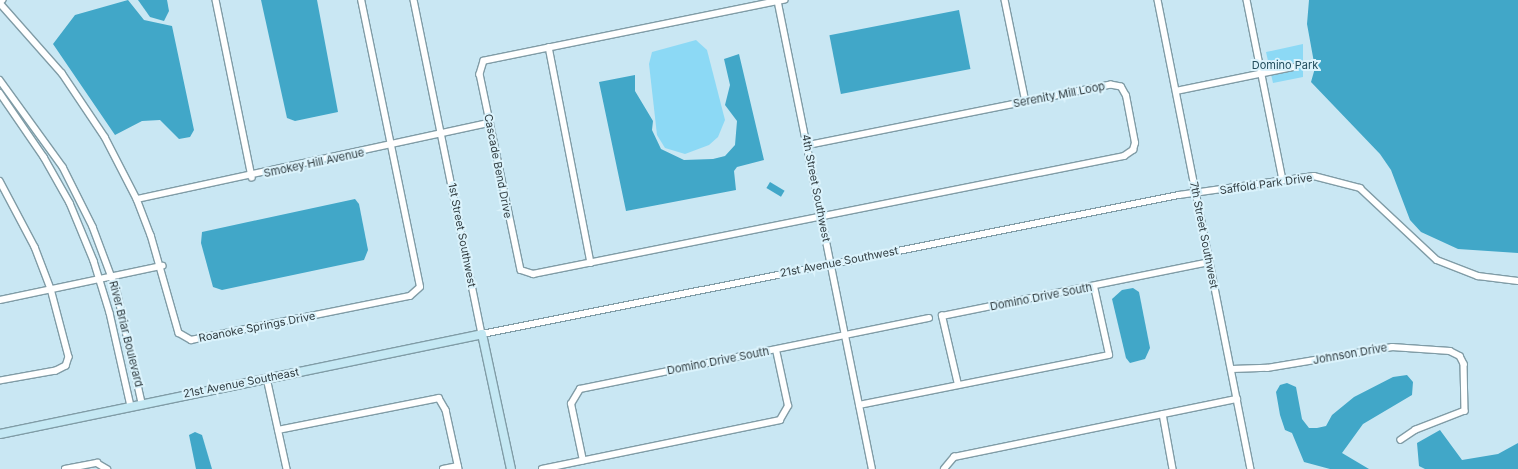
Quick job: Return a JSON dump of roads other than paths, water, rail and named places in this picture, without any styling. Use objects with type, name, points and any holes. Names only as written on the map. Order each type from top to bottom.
[{"type":"street","name":"Roanoke Springs Drive","points":[[3,0],[0,3],[66,79],[105,137],[137,199],[162,266],[179,333],[191,340],[417,293],[421,279],[361,0]]},
{"type":"street","points":[[216,0],[252,176]]},
{"type":"street","name":"1st Street Southwest","points":[[414,0],[511,469]]},
{"type":"street","name":"Cascade Bend Drive","points":[[785,0],[484,61],[480,74],[521,270],[533,274],[822,216]]},
{"type":"street","points":[[1005,0],[1026,102]]},
{"type":"street","name":"7th Street Southwest","points":[[1158,0],[1251,469]]},
{"type":"street","points":[[1247,0],[1283,180]]},
{"type":"street","name":"4th Street Southwest","points":[[778,1],[872,469]]},
{"type":"street","points":[[548,47],[592,263]]},
{"type":"street","points":[[1176,92],[1293,67]]},
{"type":"street","name":"River Briar Boulevard","points":[[0,80],[63,167],[112,276],[142,403]]},
{"type":"street","name":"Serenity Mill Loop","points":[[807,146],[1111,85],[1121,87],[1126,96],[1134,150],[1124,156],[822,216]]},
{"type":"street","name":"River Briar Boulevard","points":[[0,93],[40,151],[70,203],[100,278],[130,406]]},
{"type":"street","name":"Smokey Hill Avenue","points":[[137,199],[442,136],[490,123]]},
{"type":"street","name":"Saffold Park Drive","points":[[1196,195],[1283,180],[1330,177],[1360,188],[1437,260],[1478,276],[1518,281]]},
{"type":"street","points":[[0,181],[35,247],[51,289],[68,362],[56,371],[0,381]]},
{"type":"street","name":"21st Avenue Southwest","points":[[482,334],[831,264],[1196,195]]},
{"type":"street","name":"Domino Drive South","points":[[958,385],[942,316],[1094,287],[1209,262]]},
{"type":"street","points":[[0,300],[162,266]]},
{"type":"street","points":[[859,405],[1109,355],[1094,287]]},
{"type":"street","name":"Domino Drive South","points":[[582,461],[571,404],[580,389],[929,318]]},
{"type":"street","name":"21st Avenue Southeast","points":[[0,434],[142,403],[482,334]]},
{"type":"street","name":"Johnson Drive","points":[[1232,369],[1267,368],[1392,347],[1450,351],[1460,356],[1464,364],[1465,411],[1416,430],[1402,440]]},
{"type":"street","points":[[542,469],[780,420],[788,406],[776,350]]},
{"type":"street","points":[[267,378],[286,469]]},
{"type":"street","points":[[278,430],[439,398],[446,410],[458,467],[443,469]]},
{"type":"street","points":[[944,469],[954,457],[1237,399]]},
{"type":"street","points":[[1163,414],[1173,469]]},
{"type":"street","points":[[65,469],[97,463],[107,469]]},
{"type":"park label","name":"Domino Park","points":[[1285,65]]}]
